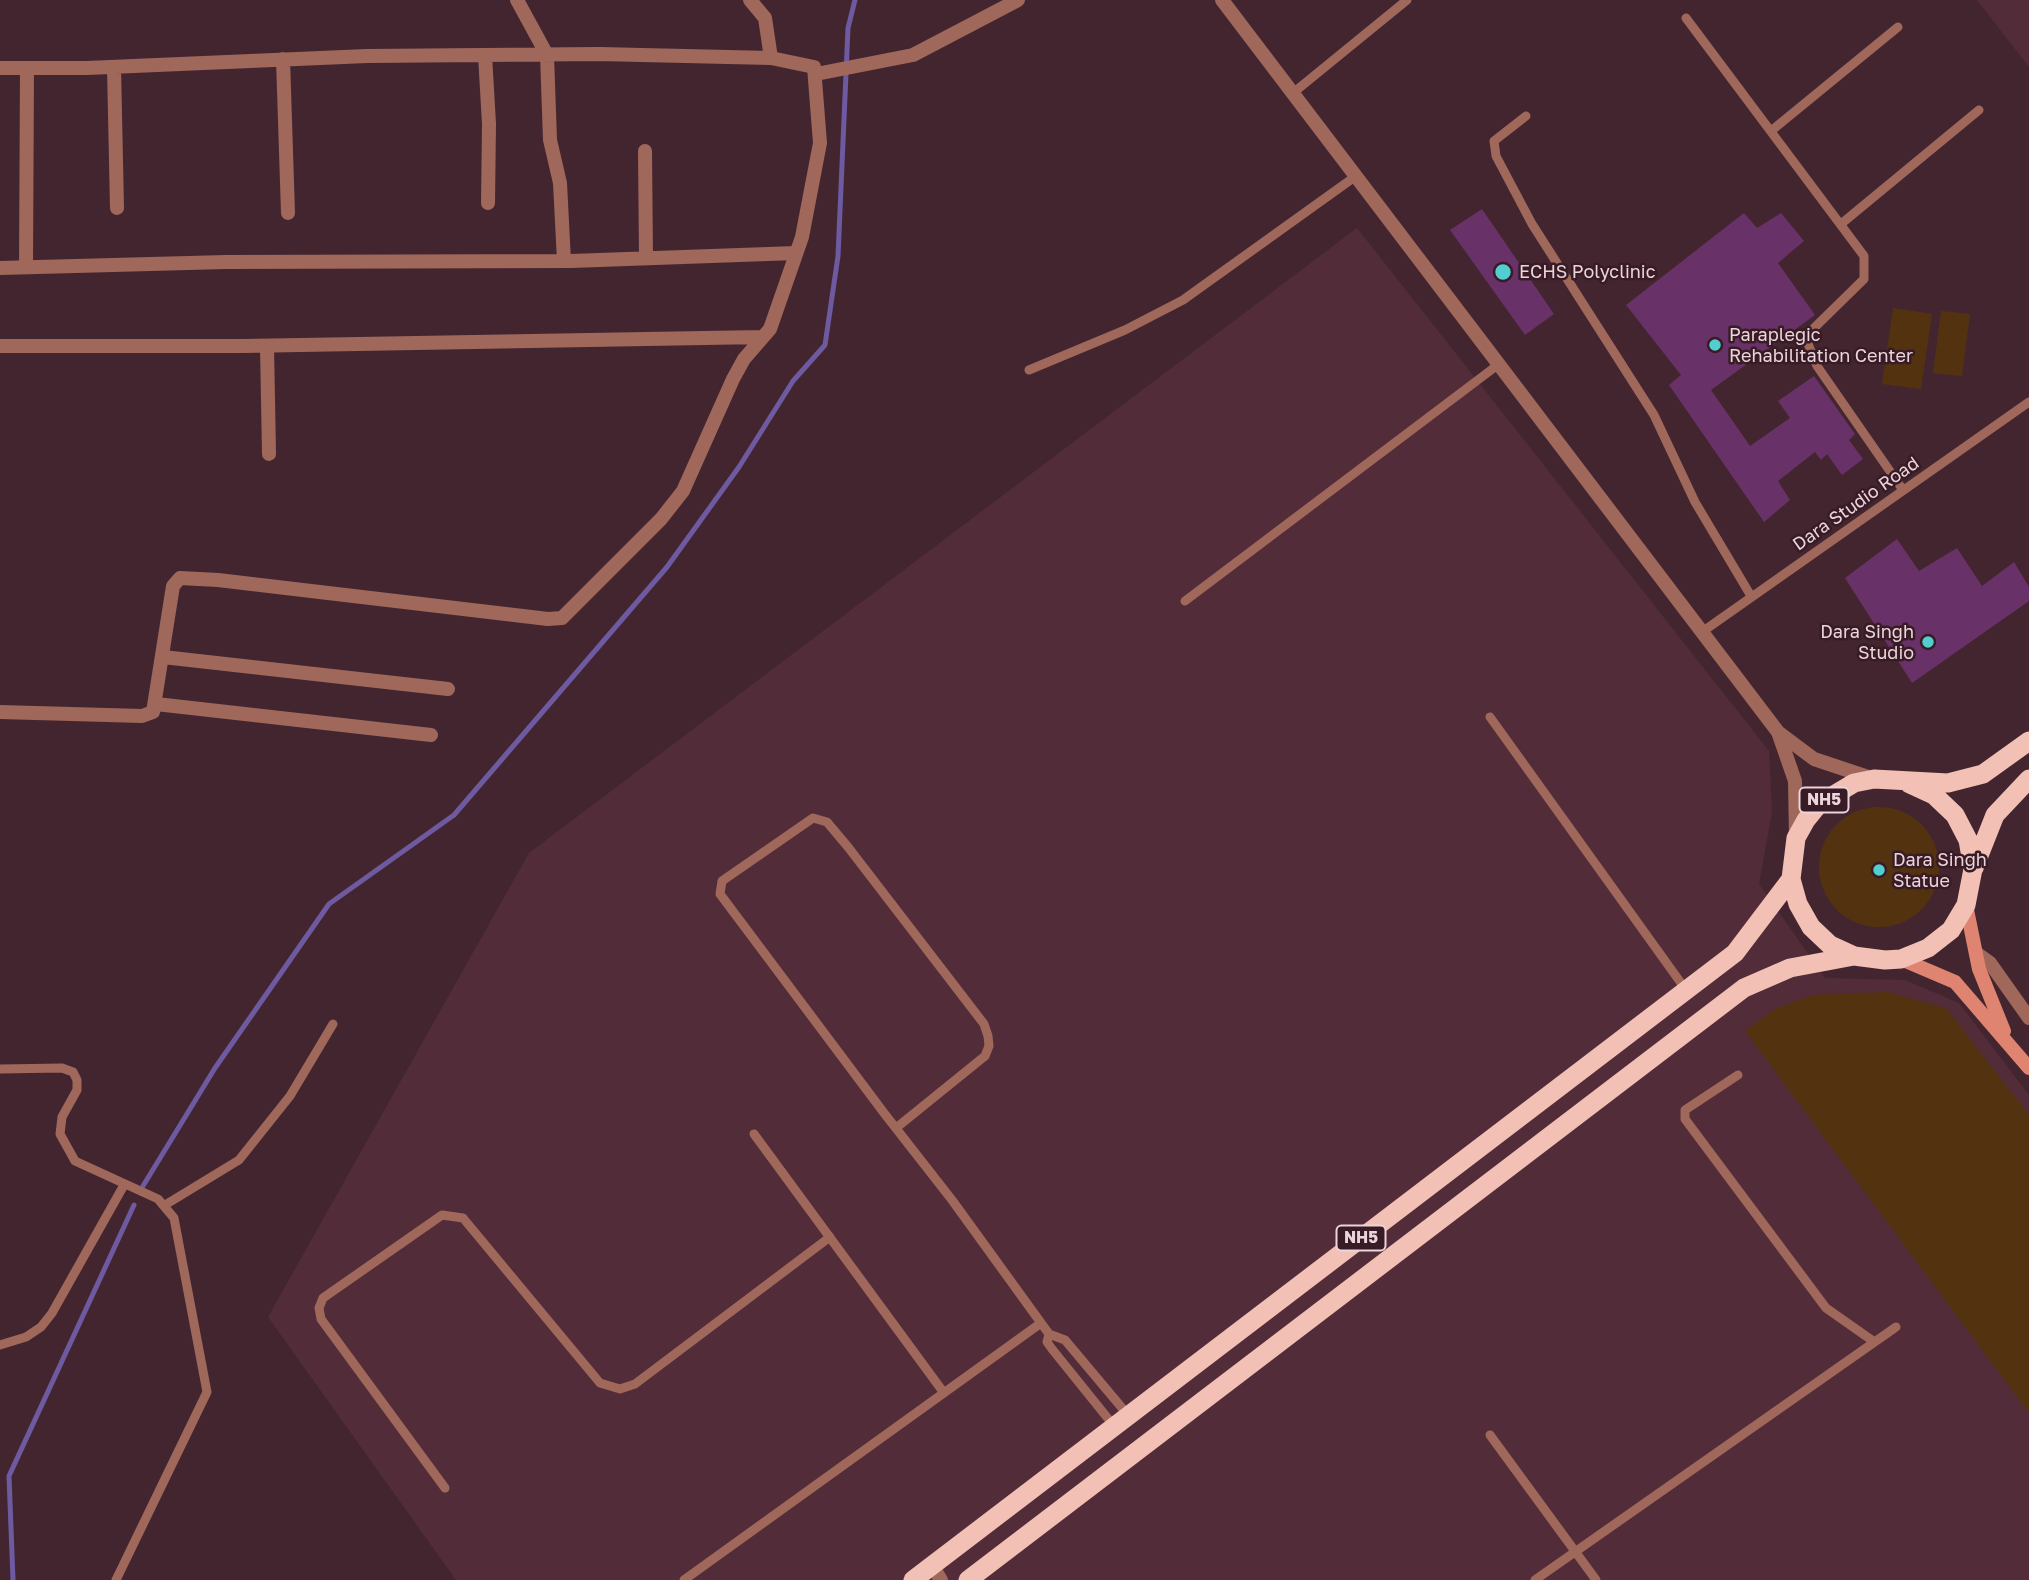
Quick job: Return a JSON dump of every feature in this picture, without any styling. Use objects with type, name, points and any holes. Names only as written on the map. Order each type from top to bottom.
[{"type":"highway","name":"NH5","points":[[2029,741],[1983,774],[1948,783],[1908,783],[1874,779],[1854,783],[1819,804],[1796,838],[1791,879],[1798,904],[1811,927],[1830,945],[1854,956],[1877,960],[1900,959],[1928,948],[1951,930],[1966,905],[1973,869],[1995,815],[2029,779]]},
{"type":"highway","name":"NH5","points":[[1908,783],[1934,795],[1955,815],[1968,840],[1973,869]]},
{"type":"highway","name":"NH5","points":[[913,1580],[937,1573],[1121,1420],[1735,953],[1791,879]]},
{"type":"highway","name":"NH5","points":[[968,1580],[1744,988],[1790,968],[1854,956]]},
{"type":"main road","points":[[1966,905],[1976,953],[2008,1040]]},
{"type":"main road","points":[[1900,959],[1955,982],[2008,1040],[2029,1068]]},
{"type":"street","points":[[517,0],[547,55],[550,139],[560,183],[564,261]]},
{"type":"street","points":[[750,0],[765,18],[771,58]]},
{"type":"street","points":[[816,74],[913,55],[1018,0]]},
{"type":"street","points":[[1222,0],[1779,732],[1814,758],[1874,779]]},
{"type":"street","points":[[485,55],[489,124],[488,203]]},
{"type":"street","points":[[0,68],[485,55],[771,58],[810,64],[816,74],[820,143],[796,253],[769,329],[733,379],[683,491],[662,519],[562,618],[548,619],[231,581],[180,578],[173,586],[153,712],[142,716],[0,712]]},
{"type":"street","points":[[283,59],[288,213]]},
{"type":"street","points":[[114,67],[117,208]]},
{"type":"street","points":[[26,267],[27,68]]},
{"type":"street","points":[[645,151],[646,258]]},
{"type":"street","points":[[0,268],[226,262],[564,261],[796,253]]},
{"type":"street","points":[[0,346],[267,346],[762,337]]},
{"type":"street","points":[[267,346],[269,454]]},
{"type":"street","points":[[163,657],[448,689]]},
{"type":"street","points":[[156,704],[431,735]]},
{"type":"street","points":[[1779,732],[1795,781],[1796,838]]},
{"type":"street","points":[[1976,953],[1990,963],[2029,1018]]},
{"type":"lane","points":[[1293,93],[1407,0]]},
{"type":"lane","points":[[1686,18],[1864,256],[1864,279],[1810,332],[1811,356],[1903,490]]},
{"type":"lane","points":[[1770,131],[1898,27]]},
{"type":"lane","points":[[1841,224],[1979,110]]},
{"type":"lane","points":[[1526,116],[1494,141],[1496,156],[1532,224],[1654,415],[1695,502],[1751,596]]},
{"type":"lane","points":[[1029,370],[1125,330],[1183,300],[1356,176]]},
{"type":"lane","points":[[1185,601],[1499,364]]},
{"type":"lane","name":"Dara Studio Road","points":[[1702,632],[2029,402]]},
{"type":"lane","points":[[1490,717],[1686,990]]},
{"type":"lane","points":[[897,1128],[985,1056],[989,1046],[988,1036],[984,1024],[841,838],[827,822],[813,818],[722,881],[719,889],[1049,1334],[1065,1340],[1121,1420]]},
{"type":"lane","points":[[165,1205],[239,1160],[290,1096],[333,1024]]},
{"type":"lane","points":[[0,1069],[62,1068],[73,1072],[77,1080],[77,1090],[62,1117],[60,1134],[75,1161],[165,1205],[174,1218],[207,1392],[116,1580]]},
{"type":"lane","points":[[1738,1075],[1685,1110],[1685,1119],[1826,1308],[1872,1341]]},
{"type":"lane","points":[[754,1134],[944,1393]]},
{"type":"lane","points":[[0,1345],[26,1338],[41,1327],[52,1313],[124,1185]]},
{"type":"lane","points":[[445,1488],[321,1319],[319,1308],[324,1298],[442,1215],[463,1218],[600,1383],[620,1389],[635,1384],[830,1237]]},
{"type":"lane","points":[[684,1580],[1041,1323]]},
{"type":"lane","points":[[1535,1580],[1896,1326]]},
{"type":"lane","points":[[1049,1334],[1047,1342],[1052,1349],[1121,1420]]},
{"type":"lane","points":[[1490,1435],[1596,1580]]},
{"type":"shaded area","points":[[1977,0],[2029,0],[2029,67]]},
{"type":"shaded area","points":[[1357,228],[1769,751],[1772,812],[1759,884],[1825,978],[1905,980],[1959,1003],[2029,1095],[2029,1580],[456,1580],[268,1317],[529,853]]},
{"type":"shaded area","points":[[1893,308],[1932,314],[1921,389],[1882,384]]},
{"type":"shaded area","points":[[1941,311],[1970,314],[1962,376],[1933,373]]},
{"type":"shaded area","points":[[1879,807],[1902,812],[1921,825],[1934,844],[1939,867],[1934,890],[1921,909],[1902,922],[1879,927],[1856,922],[1837,909],[1824,890],[1819,867],[1824,844],[1837,825],[1856,812]]},
{"type":"shaded area","points":[[1887,992],[1946,1008],[2029,1115],[2029,1413],[1745,1031],[1775,1009],[1812,995]]},
{"type":"building","name":"ECHS Polyclinic","points":[[1482,209],[1554,314],[1525,335],[1450,230]]},
{"type":"building","name":"Paraplegic Rehabilitation Center","points":[[1744,213],[1757,228],[1781,213],[1804,241],[1778,263],[1815,315],[1711,390],[1750,446],[1790,418],[1778,401],[1814,376],[1855,434],[1849,440],[1863,459],[1842,475],[1827,454],[1821,460],[1815,452],[1778,481],[1790,500],[1764,522],[1669,385],[1681,375],[1626,305]]},
{"type":"building","name":"Dara Singh Studio","points":[[1897,539],[1919,571],[1957,548],[1982,586],[2014,562],[2029,587],[2029,601],[1912,683],[1845,578]]},
{"type":"waterway","points":[[143,1186],[215,1068],[329,904],[454,815],[667,567],[739,467],[793,381],[825,345],[838,256],[848,28],[855,0]]},
{"type":"waterway","points":[[13,1580],[9,1476],[134,1205]]},
{"type":"place","name":"ECHS Polyclinic","points":[[1503,272]]},
{"type":"place","name":"Paraplegic Rehabilitation Center","points":[[1715,345]]},
{"type":"place","name":"Dara Singh Studio","points":[[1928,642]]},
{"type":"place","name":"Dara Singh Statue","points":[[1879,870]]}]
